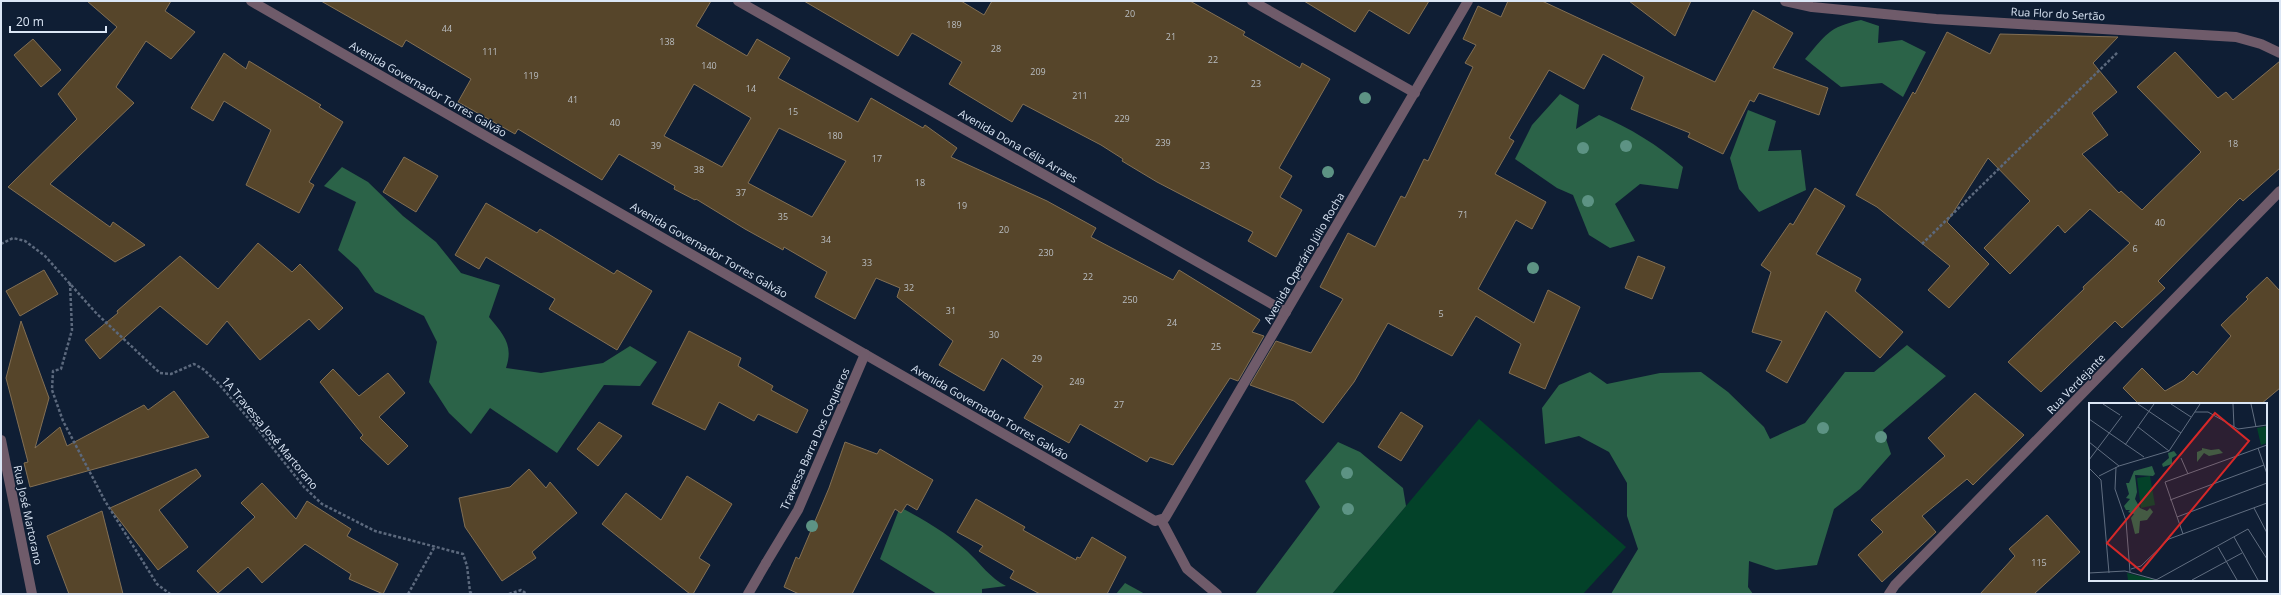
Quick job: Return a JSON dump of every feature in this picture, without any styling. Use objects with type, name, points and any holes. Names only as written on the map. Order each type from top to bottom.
[{"type":"street","name":"Avenida Governador Torres Galvão","points":[[251,1],[1158,521]]},
{"type":"street","name":"Avenida Dona Célia Arraes","points":[[738,1],[1286,312]]},
{"type":"street","points":[[1252,1],[1415,93]]},
{"type":"street","name":"Avenida Operário Júlio Rocha","points":[[1158,521],[1165,518],[1468,1]]},
{"type":"street","name":"Rua Flor do Sertão","points":[[1785,1],[1812,7],[1936,19],[2236,37],[2261,44],[2280,53]]},
{"type":"street","name":"Rua Verdejante","points":[[1889,594],[1895,585],[2280,191]]},
{"type":"street","name":"Travessa Barra Dos Coquieros","points":[[748,594],[798,510],[865,354]]},
{"type":"street","name":"Rua José Martorano","points":[[1,440],[32,594]]},
{"type":"street","points":[[1158,521],[1187,569],[1217,594]]},
{"type":"path","points":[[1922,244],[2139,31]]},
{"type":"path","name":"1A Travessa José Martorano","points":[[1,244],[13,238],[25,241],[45,256],[97,314],[160,374],[171,374],[194,364],[203,368],[218,383],[260,432],[304,487],[322,504],[375,531],[463,554],[467,566],[470,592],[474,594]]},
{"type":"path","points":[[70,283],[72,330],[61,369],[53,371],[52,390],[63,421],[105,502],[158,584],[170,594]]},
{"type":"path","points":[[408,594],[435,546]]},
{"type":"path","points":[[509,594],[521,590],[527,594]]},
{"type":"green space","points":[[1861,20],[1879,26],[1878,43],[1902,40],[1926,52],[1903,97],[1882,83],[1841,87],[1805,59],[1828,33],[1841,26]]},
{"type":"green space","points":[[1560,94],[1579,105],[1576,129],[1599,115],[1622,126],[1664,151],[1683,167],[1678,189],[1640,184],[1615,204],[1635,241],[1610,248],[1589,235],[1573,195],[1557,188],[1515,159],[1532,125]]},
{"type":"green space","points":[[1748,110],[1776,121],[1768,151],[1801,150],[1806,190],[1759,212],[1739,189],[1730,158]]},
{"type":"green space","points":[[342,167],[368,182],[403,216],[436,242],[461,273],[500,285],[489,317],[503,335],[508,346],[509,353],[506,368],[541,373],[603,363],[630,346],[657,362],[640,386],[604,385],[557,453],[490,408],[471,434],[449,413],[429,382],[437,342],[424,316],[375,292],[358,268],[338,250],[356,202],[324,186]]},
{"type":"green space","points":[[1907,345],[1946,376],[1883,430],[1891,454],[1860,489],[1834,509],[1817,565],[1776,570],[1749,561],[1748,587],[1753,594],[1611,594],[1638,549],[1627,516],[1627,483],[1609,452],[1579,436],[1545,444],[1542,408],[1559,385],[1590,372],[1607,384],[1660,373],[1701,372],[1728,392],[1764,427],[1770,439],[1805,423],[1845,372],[1874,372]]},
{"type":"green space","points":[[1479,419],[1626,547],[1583,594],[1332,594]]},
{"type":"green space","points":[[1338,442],[1360,452],[1403,488],[1406,506],[1332,594],[1255,594],[1320,507],[1305,481]]},
{"type":"green space","points":[[900,507],[951,538],[967,551],[990,575],[1006,586],[982,589],[982,594],[937,594],[880,559]]},
{"type":"green space","points":[[1125,583],[1145,594],[1116,594]]},
{"type":"building","points":[[87,1],[171,1],[165,11],[195,32],[171,59],[146,41],[116,87],[134,103],[50,184],[110,227],[113,222],[145,245],[115,262],[8,187],[77,119],[58,94],[117,27]]},
{"type":"building","points":[[321,1],[711,1],[696,26],[747,56],[757,39],[790,58],[778,78],[858,122],[871,98],[923,128],[925,125],[957,148],[951,157],[1047,201],[1096,228],[1091,237],[1173,280],[1179,270],[1260,320],[1252,332],[1264,336],[1238,381],[1230,378],[1173,465],[1150,457],[1147,462],[1080,424],[1069,443],[1024,418],[1043,386],[1002,358],[984,391],[939,365],[953,341],[897,297],[900,288],[876,278],[855,319],[815,297],[827,272],[784,247],[783,250],[745,229],[696,199],[695,200],[674,189],[675,186],[619,154],[602,180],[518,129],[515,134],[458,102],[471,79],[406,40],[402,47]],"holes":[[[694,84],[751,118],[722,167],[664,136]],[[779,128],[846,161],[812,217],[748,183]]]},
{"type":"building","points":[[804,1],[961,1],[984,15],[992,1],[1190,1],[1245,32],[1243,35],[1300,68],[1302,63],[1330,79],[1279,168],[1292,176],[1280,197],[1302,210],[1276,257],[1248,241],[1253,232],[1157,182],[1122,161],[1123,159],[1101,145],[1023,104],[1012,122],[949,84],[962,62],[916,35],[912,33],[898,56]]},
{"type":"building","points":[[1304,1],[1429,1],[1409,34],[1369,10],[1355,32]]},
{"type":"building","points":[[1508,1],[1542,1],[1715,82],[1753,10],[1793,33],[1773,68],[1828,88],[1819,115],[1759,93],[1754,102],[1750,100],[1723,154],[1688,137],[1690,133],[1631,109],[1644,77],[1603,54],[1584,89],[1549,70],[1509,138],[1514,141],[1495,174],[1546,202],[1532,229],[1516,220],[1478,289],[1534,323],[1548,290],[1580,307],[1545,389],[1509,373],[1521,344],[1476,316],[1452,356],[1388,323],[1354,382],[1323,423],[1294,401],[1250,385],[1276,341],[1311,353],[1343,299],[1320,287],[1348,233],[1375,247],[1401,196],[1405,198],[1424,159],[1428,161],[1473,67],[1465,63],[1476,45],[1463,39],[1478,6],[1501,17]]},
{"type":"building","points":[[1629,1],[1691,1],[1675,36]]},
{"type":"building","points":[[1947,32],[1990,54],[2000,34],[2118,37],[2093,63],[2117,92],[2092,113],[2108,135],[2082,154],[2119,193],[2121,191],[2142,210],[2201,152],[2137,87],[2175,52],[2218,98],[2226,92],[2233,100],[2280,61],[2280,168],[2243,201],[2240,198],[2158,281],[2165,288],[2122,328],[2115,321],[2041,392],[2008,362],[2084,289],[2083,287],[2130,243],[2090,209],[2065,233],[2058,225],[2010,274],[1984,248],[2030,201],[1988,158],[1947,222],[1989,264],[1949,308],[1928,290],[1950,266],[1877,207],[1856,195],[1913,92],[1915,94]]},
{"type":"building","points":[[33,39],[61,70],[41,87],[14,55]]},
{"type":"building","points":[[224,53],[246,69],[249,61],[321,105],[319,107],[343,122],[309,182],[314,185],[299,213],[246,185],[271,130],[224,101],[213,121],[191,108]]},
{"type":"building","points":[[404,157],[438,176],[416,212],[383,192]]},
{"type":"building","points":[[1815,188],[1845,206],[1816,254],[1861,279],[1855,291],[1903,332],[1880,358],[1826,311],[1787,383],[1766,371],[1782,341],[1752,332],[1771,272],[1761,265],[1790,223],[1793,225]]},
{"type":"building","points":[[486,203],[537,233],[540,229],[614,274],[617,270],[652,291],[617,350],[549,309],[555,299],[486,257],[479,269],[455,255]]},
{"type":"building","points":[[258,243],[292,272],[300,264],[343,308],[319,330],[309,319],[260,360],[227,321],[207,345],[160,306],[100,359],[85,340],[118,313],[117,311],[180,256],[218,289]]},
{"type":"building","points":[[1638,256],[1665,267],[1652,299],[1625,288]]},
{"type":"building","points":[[44,270],[58,294],[20,316],[6,291]]},
{"type":"building","points":[[2267,277],[2280,291],[2280,388],[2262,403],[2138,403],[2123,388],[2142,368],[2165,391],[2184,380],[2193,371],[2197,375],[2231,336],[2221,325],[2248,299],[2246,297]]},
{"type":"building","points":[[21,321],[49,398],[35,448],[60,427],[67,446],[144,405],[148,410],[174,391],[209,437],[30,487],[24,463],[28,462],[6,378]]},
{"type":"building","points":[[689,331],[741,358],[738,366],[773,386],[771,390],[808,410],[797,433],[758,414],[754,421],[719,402],[705,430],[652,404]]},
{"type":"building","points":[[333,369],[359,396],[388,373],[405,393],[379,417],[408,446],[388,465],[360,438],[363,435],[320,382]]},
{"type":"building","points":[[1975,393],[2024,435],[1973,485],[1967,479],[1922,516],[1936,532],[1882,582],[1858,555],[1883,532],[1871,520],[1945,456],[1928,438]]},
{"type":"building","points":[[1401,412],[1423,426],[1401,461],[1378,447]]},
{"type":"building","points":[[599,422],[622,436],[598,466],[577,449]]},
{"type":"building","points":[[845,442],[877,454],[880,449],[933,480],[917,510],[907,504],[901,513],[895,509],[852,594],[799,594],[784,587],[796,557],[799,559],[829,488]]},
{"type":"building","points":[[196,469],[201,476],[159,510],[188,547],[158,570],[110,508]]},
{"type":"building","points":[[529,469],[546,488],[550,482],[577,513],[532,552],[536,558],[502,581],[465,527],[459,498],[510,487]]},
{"type":"building","points":[[687,476],[732,504],[699,558],[710,565],[693,594],[690,594],[602,524],[626,493],[661,520]]},
{"type":"building","points":[[262,483],[296,519],[307,501],[351,529],[347,536],[398,564],[383,594],[349,579],[351,574],[305,544],[262,583],[248,567],[218,593],[197,571],[255,517],[241,503]]},
{"type":"building","points":[[976,499],[1025,527],[1023,530],[1076,560],[1077,557],[1080,558],[1092,537],[1126,557],[1107,594],[1040,594],[1010,578],[1014,571],[979,551],[983,546],[957,532]]},
{"type":"building","points":[[102,511],[123,594],[69,594],[47,536]]},
{"type":"building","points":[[2047,515],[2080,552],[2034,594],[1980,594],[2015,556],[2009,549]]}]
